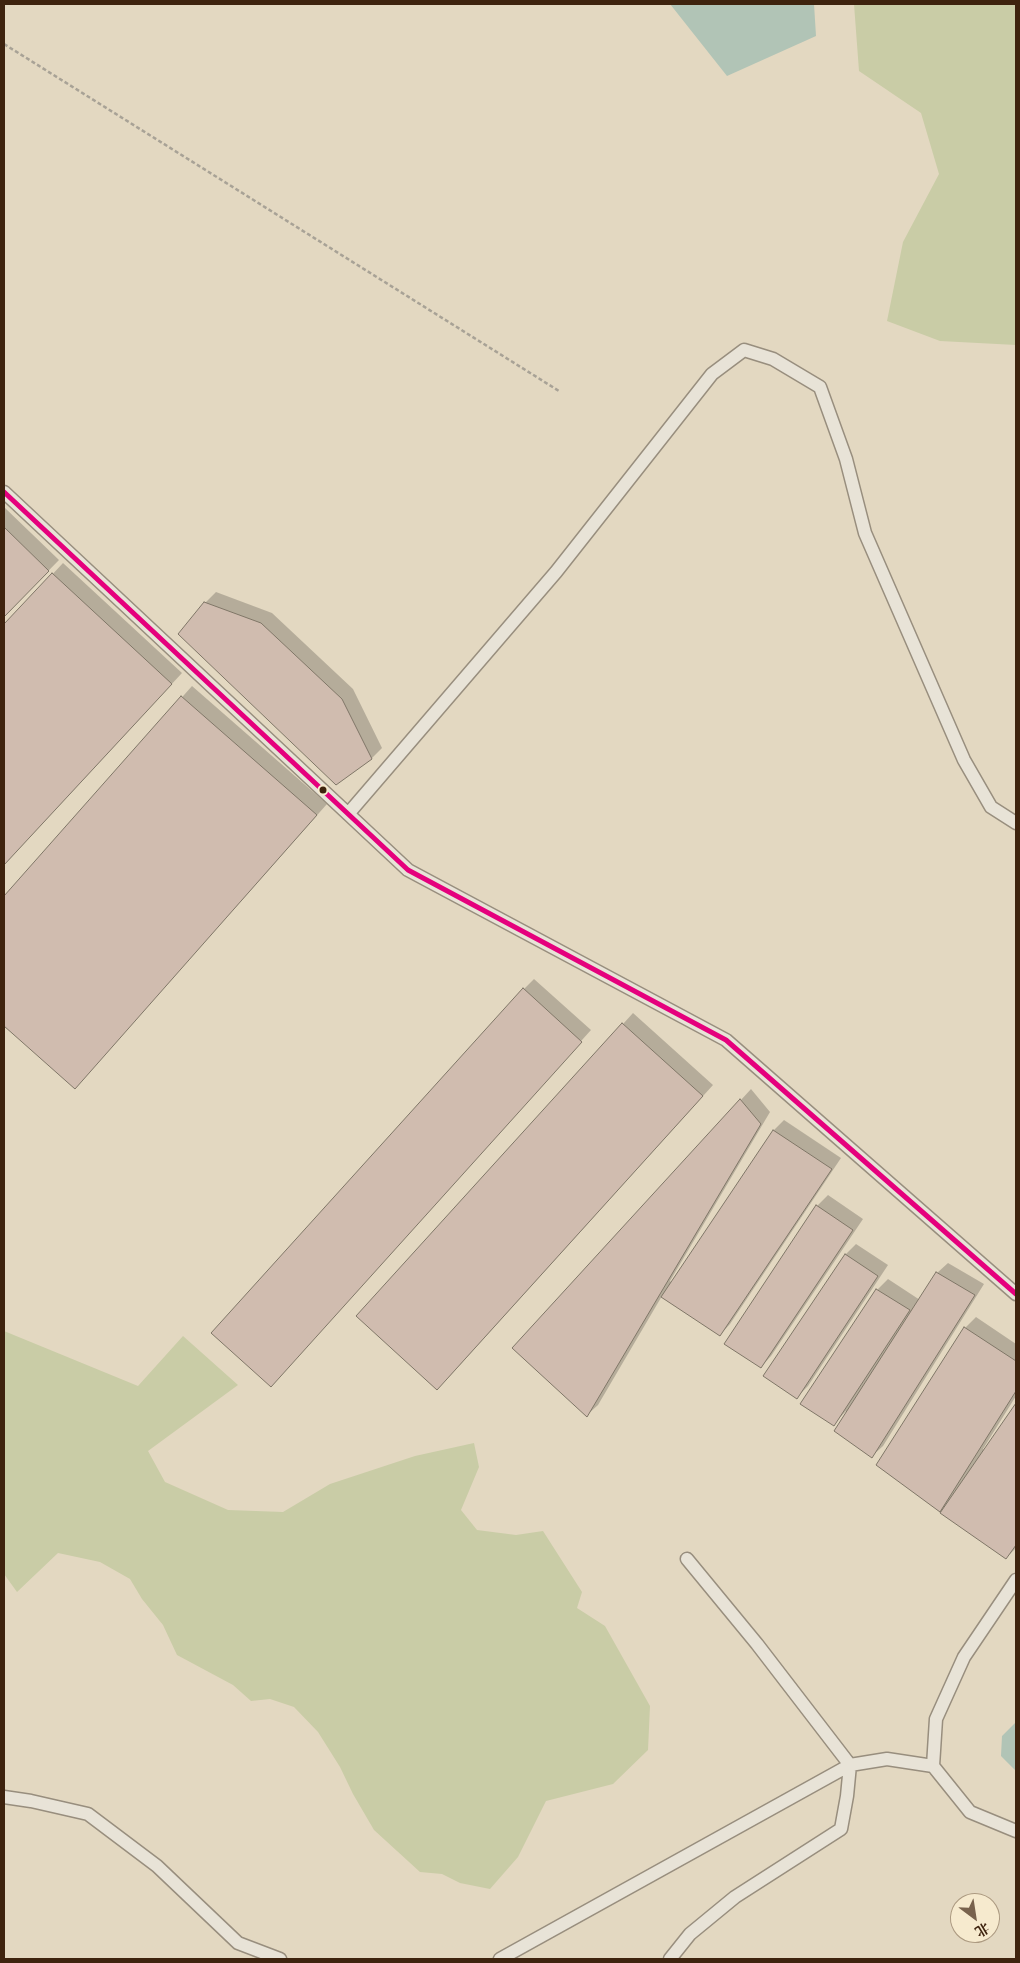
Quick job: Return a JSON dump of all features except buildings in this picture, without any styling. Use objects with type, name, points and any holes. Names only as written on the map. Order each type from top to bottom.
[{"type":"street","points":[[348,814],[556,572],[712,374],[744,350],[773,359],[820,387],[846,459],[865,532],[964,760],[991,807],[1016,823]]},
{"type":"street","points":[[4,492],[408,870],[726,1040],[1016,1294]]},
{"type":"street","points":[[670,1959],[690,1934],[735,1897],[841,1829],[850,1765],[757,1644],[687,1559]]},
{"type":"street","points":[[1016,1580],[964,1656],[936,1719],[933,1766],[970,1812],[1016,1831]]},
{"type":"street","points":[[500,1959],[516,1956],[850,1765],[887,1759],[933,1766]]},
{"type":"street","points":[[4,1797],[88,1814],[157,1866],[238,1944],[280,1959]]},
{"type":"path","points":[[4,44],[559,391]]},
{"type":"green space","points":[[854,4],[1016,4],[1016,345],[940,341],[887,321],[903,242],[939,174],[921,113],[859,71]]},
{"type":"green space","points":[[4,1331],[138,1386],[183,1336],[238,1385],[148,1451],[165,1482],[228,1510],[283,1512],[330,1484],[415,1456],[474,1443],[479,1467],[461,1510],[477,1530],[516,1535],[543,1531],[582,1592],[577,1608],[605,1626],[650,1706],[648,1750],[613,1784],[546,1801],[518,1857],[490,1889],[460,1883],[442,1874],[420,1872],[374,1830],[340,1767],[318,1732],[294,1707],[270,1699],[251,1701],[233,1685],[177,1655],[163,1625],[142,1599],[130,1579],[100,1562],[58,1553],[17,1592],[4,1574]]},
{"type":"shaded area","points":[[670,4],[814,4],[816,36],[727,76]]},
{"type":"shaded area","points":[[1016,1722],[1016,1771],[1001,1756],[1002,1736]]},
{"type":"transit line","points":[[4,492],[408,870],[726,1040],[1016,1294]]}]
